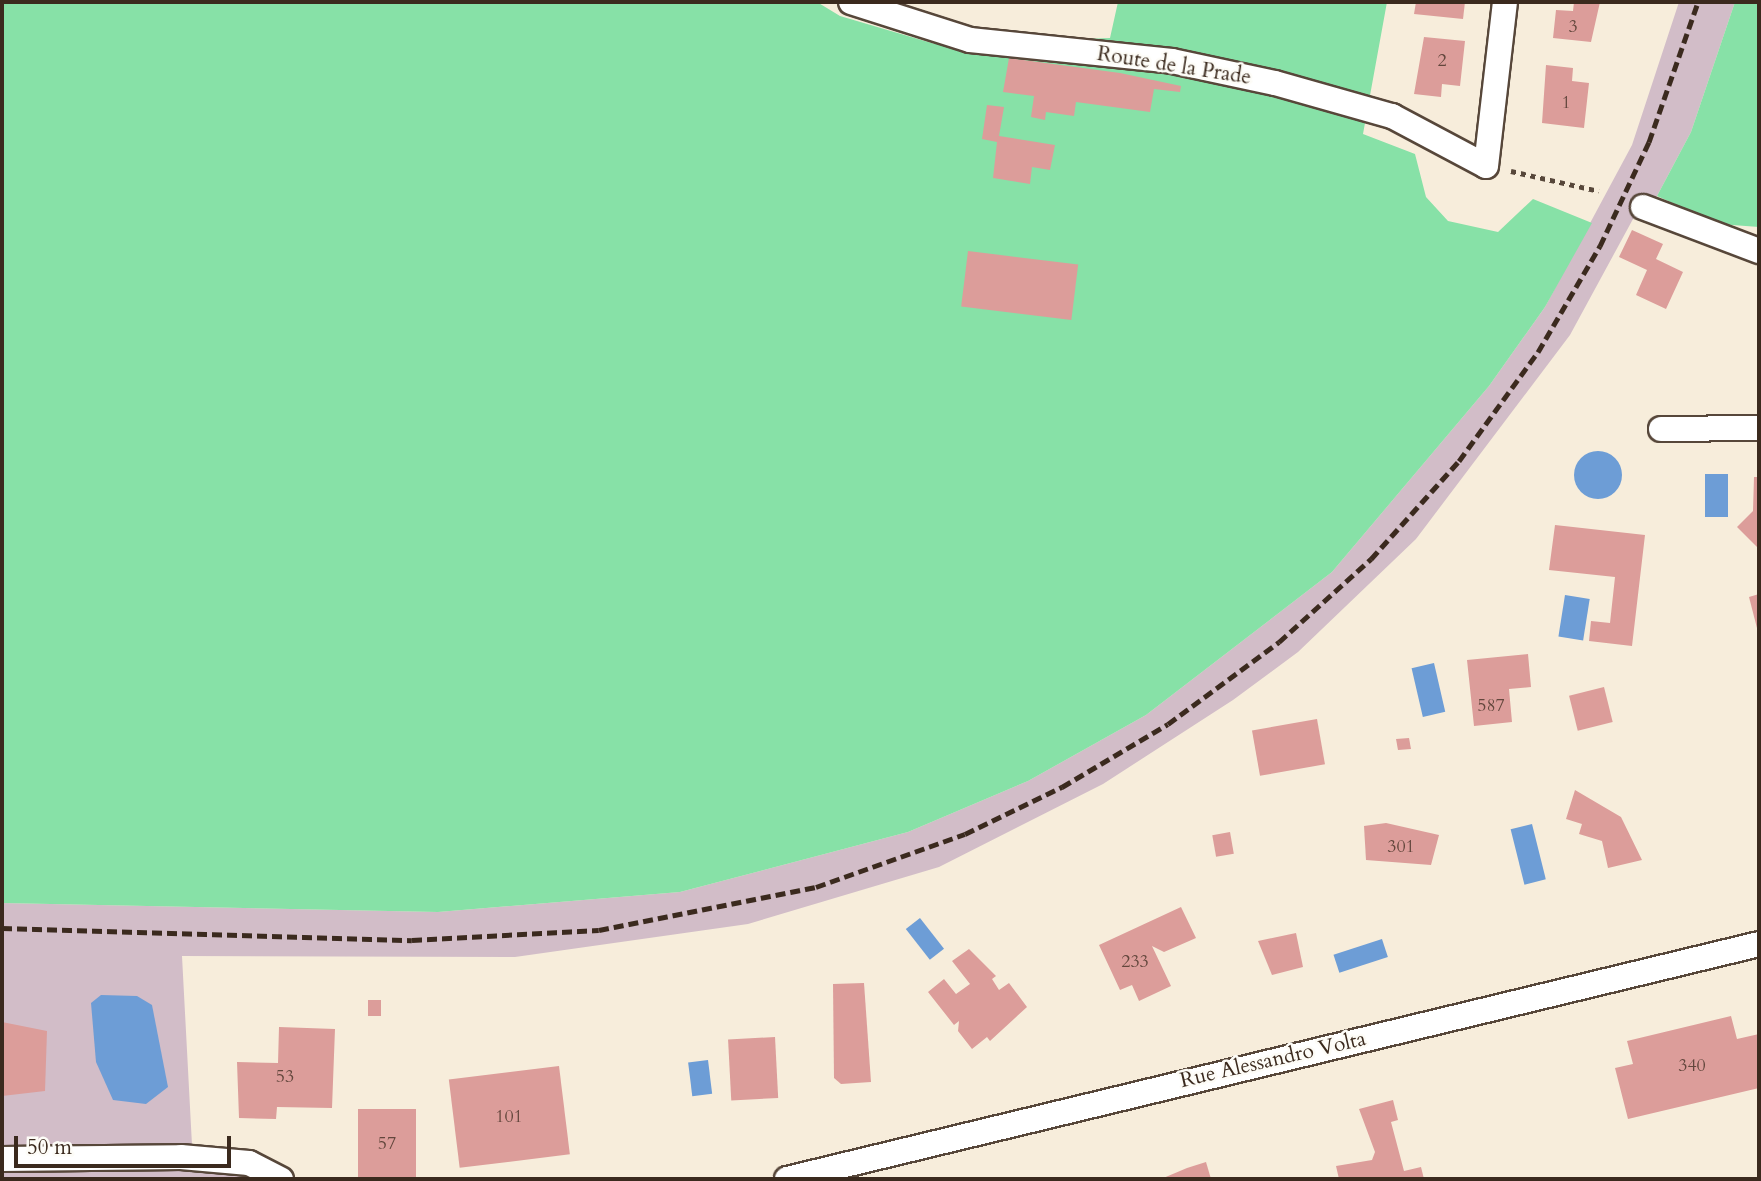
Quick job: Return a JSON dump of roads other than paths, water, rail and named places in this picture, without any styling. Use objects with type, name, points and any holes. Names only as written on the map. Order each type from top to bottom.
[{"type":"street","name":"Route de la Prade","points":[[851,2],[970,40],[1172,61],[1275,83],[1392,116],[1486,166],[1505,2]]},
{"type":"street","points":[[1643,207],[1759,251]]},
{"type":"street","points":[[1661,429],[1759,428]]},
{"type":"street","name":"Rue Alessandro Volta","points":[[787,1179],[1759,944]]},
{"type":"street","points":[[2,1159],[181,1157],[249,1163],[281,1179]]},
{"type":"water","points":[[1598,451],[1615,458],[1622,475],[1615,492],[1598,499],[1581,492],[1574,475],[1581,458]]},
{"type":"water","points":[[1705,474],[1728,474],[1728,517],[1705,517]]},
{"type":"water","points":[[1565,595],[1590,599],[1583,640],[1558,636]]},
{"type":"water","points":[[1434,663],[1445,712],[1423,717],[1412,668]]},
{"type":"water","points":[[1532,824],[1546,879],[1524,885],[1511,829]]},
{"type":"water","points":[[920,918],[944,949],[930,960],[906,929]]},
{"type":"water","points":[[1382,939],[1388,957],[1339,973],[1333,955]]},
{"type":"water","points":[[101,995],[137,996],[152,1005],[168,1087],[146,1104],[113,1100],[96,1062],[91,1003]]},
{"type":"water","points":[[708,1060],[712,1094],[692,1096],[688,1062]]},
{"type":"railway","points":[[2,928],[412,940],[599,930],[816,887],[965,834],[1062,787],[1168,724],[1279,642],[1371,559],[1459,461],[1538,352],[1600,246],[1649,142],[1698,2]]}]
